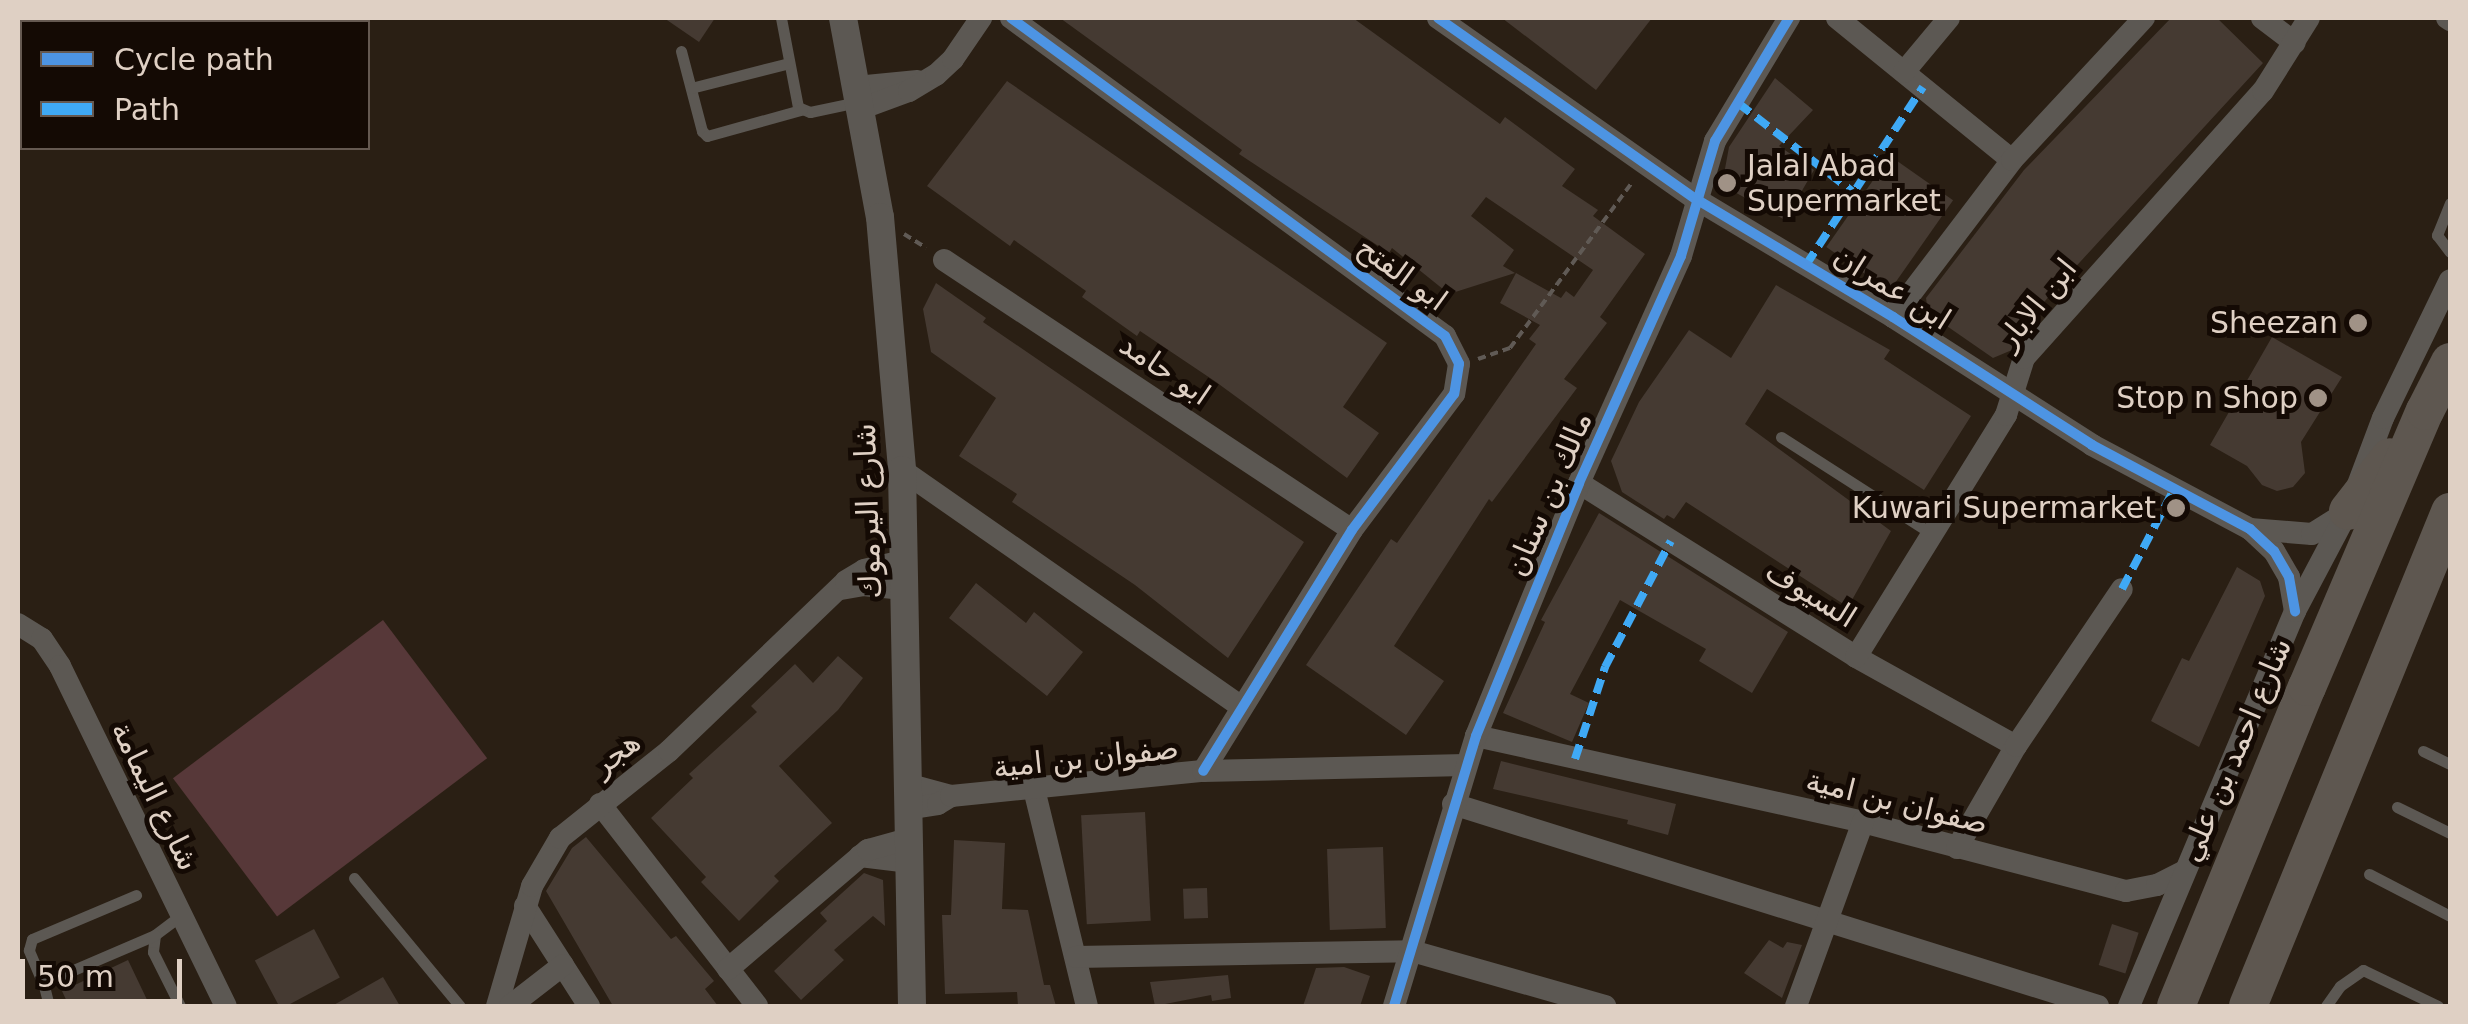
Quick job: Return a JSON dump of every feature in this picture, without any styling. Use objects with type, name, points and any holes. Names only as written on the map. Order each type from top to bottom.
[{"type":"main road","name":"شارع احمد بن علي","points":[[2176,1006],[2425,411],[2450,362]]},
{"type":"main road","points":[[2348,511],[2425,411]]},
{"type":"main road","points":[[2256,1002],[2271,952],[2450,512]]},
{"type":"street","name":"شارع اليرموك","points":[[843,18],[880,217],[902,470],[912,1006]]},
{"type":"street","points":[[858,99],[926,82],[953,59],[981,18]]},
{"type":"street","name":"ابو الفتح","points":[[1011,18],[1444,336],[1460,364]]},
{"type":"street","name":"ابن عمران","points":[[1438,18],[1696,199],[1893,317],[2092,445],[2250,530],[2274,551],[2290,577],[2295,612]]},
{"type":"street","name":"مالك بن سنان","points":[[1394,1006],[1476,736],[1579,483],[1680,256],[1716,142],[1789,18]]},
{"type":"street","points":[[1837,18],[2012,160]]},
{"type":"street","points":[[1904,72],[1949,18]]},
{"type":"street","points":[[1893,317],[2012,160],[2144,18]]},
{"type":"street","points":[[2262,18],[2295,43]]},
{"type":"street","name":"ابن الابار","points":[[1856,658],[2006,415],[2010,392],[2024,358],[2263,91],[2308,18]]},
{"type":"street","name":"ابو حامد","points":[[944,260],[1352,530]]},
{"type":"street","name":"شارع احمد بن علي","points":[[2130,1006],[2156,935],[2295,612],[2348,511],[2382,418],[2450,280]]},
{"type":"street","points":[[1203,771],[1352,530],[1454,394],[1460,364]]},
{"type":"street","points":[[902,470],[1240,706]]},
{"type":"street","name":"السيوف","points":[[1579,483],[1856,658],[2016,746]]},
{"type":"street","name":"ابن عمران","points":[[2250,530],[2312,534],[2348,511]]},
{"type":"street","name":"هجر","points":[[497,1006],[524,906],[543,860],[560,838],[696,726],[838,590],[903,575]]},
{"type":"street","points":[[1957,848],[2016,746],[2122,589]]},
{"type":"street","name":"شارع اليمامة","points":[[18,624],[42,639],[60,666],[226,1006]]},
{"type":"street","name":"صفوان بن امية","points":[[1476,736],[1864,822],[2126,891]]},
{"type":"street","name":"صفوان بن امية","points":[[907,796],[938,804],[951,796],[1203,771],[1465,765]]},
{"type":"street","points":[[1034,789],[1087,1006]]},
{"type":"street","points":[[600,804],[757,1006]]},
{"type":"street","points":[[1454,804],[1828,918],[2098,1006]]},
{"type":"street","points":[[1796,1006],[1864,822]]},
{"type":"street","points":[[728,968],[860,856],[908,851]]},
{"type":"street","points":[[2126,891],[2157,885],[2185,871]]},
{"type":"street","points":[[2126,891],[2146,910],[2156,935]]},
{"type":"street","points":[[524,906],[590,1006]]},
{"type":"street","points":[[1076,957],[1412,951],[1605,1006]]},
{"type":"street","points":[[510,1006],[564,965]]},
{"type":"lane","points":[[782,18],[801,110]]},
{"type":"lane","points":[[681,51],[702,131],[711,137],[801,110],[858,99]]},
{"type":"lane","points":[[691,88],[789,64]]},
{"type":"lane","points":[[2450,203],[2437,235],[2450,252]]},
{"type":"lane","points":[[1781,437],[1932,534]]},
{"type":"lane","points":[[2422,751],[2450,764]]},
{"type":"lane","points":[[2397,807],[2450,833]]},
{"type":"lane","points":[[2369,874],[2450,916]]},
{"type":"lane","points":[[354,878],[460,1006]]},
{"type":"lane","points":[[48,1006],[28,950],[32,939],[136,895]]},
{"type":"lane","points":[[44,986],[155,934],[180,916]]},
{"type":"lane","points":[[155,934],[153,952],[180,1006]]},
{"type":"lane","points":[[2326,1006],[2340,986],[2363,970],[2438,1006]]},
{"type":"path","points":[[1460,364],[1510,348],[1645,164]]},
{"type":"path","points":[[880,217],[944,260]]},
{"type":"shaded area","points":[[383,620],[487,758],[277,916],[173,778]]},
{"type":"building","points":[[664,18],[715,18],[699,42]]},
{"type":"building","points":[[1060,18],[1353,18],[1500,124],[1505,117],[1575,169],[1562,186],[1598,210],[1593,216],[1645,254],[1600,317],[1607,323],[1564,379],[1577,388],[1492,502],[1489,499],[1394,646],[1444,681],[1406,735],[1306,665],[1391,539],[1397,543],[1536,344],[1529,339],[1540,325],[1500,303],[1516,273],[1561,298],[1566,291],[1574,297],[1593,270],[1486,197],[1471,216],[1514,250],[1503,266],[1515,273],[1449,294],[1392,248],[1389,253],[1239,154],[1242,150]]},
{"type":"building","points":[[1502,18],[1652,18],[1596,90]]},
{"type":"building","points":[[2171,18],[2217,18],[2263,63],[2058,286],[2025,324],[2030,328],[2012,350],[1993,358],[1928,313],[1926,298],[2024,170]]},
{"type":"building","points":[[1775,78],[1813,110],[1779,146],[1814,170],[1785,220],[1722,185],[1729,147]]},
{"type":"building","points":[[1007,81],[1387,343],[1343,407],[1379,433],[1347,478],[1216,382],[1140,331],[1137,336],[1082,297],[1086,291],[1014,240],[1010,246],[927,186]]},
{"type":"building","points":[[1890,156],[1953,200],[1889,291],[1826,247]]},
{"type":"building","points":[[936,283],[986,318],[983,322],[1304,542],[1228,658],[1135,585],[1012,502],[1017,494],[959,456],[996,398],[931,352],[923,309]]},
{"type":"building","points":[[1776,285],[1890,350],[1884,359],[1971,416],[1924,490],[1767,389],[1745,424],[1891,531],[1848,607],[1686,502],[1674,519],[1667,515],[1664,519],[1622,492],[1611,461],[1639,402],[1689,330],[1731,358]]},
{"type":"building","points":[[2272,337],[2342,377],[2301,442],[2305,473],[2293,487],[2277,491],[2262,485],[2247,466],[2210,445]]},
{"type":"building","points":[[1599,513],[1788,632],[1752,693],[1699,661],[1706,649],[1620,600],[1570,694],[1589,703],[1572,742],[1503,713],[1545,622],[1541,620]]},
{"type":"building","points":[[2237,567],[2260,581],[2265,596],[2199,747],[2151,721],[2182,658],[2189,661]]},
{"type":"building","points":[[976,583],[1026,623],[1034,612],[1083,652],[1047,696],[949,618]]},
{"type":"building","points":[[838,656],[863,678],[838,710],[779,766],[832,823],[774,876],[779,881],[739,921],[701,882],[706,877],[651,818],[693,778],[689,774],[757,712],[751,706],[795,664],[813,683]]},
{"type":"building","points":[[1501,761],[1676,804],[1668,835],[1627,824],[1628,820],[1493,789]]},
{"type":"building","points":[[1145,812],[1151,921],[1087,924],[1081,815]]},
{"type":"building","points":[[586,837],[671,939],[676,936],[714,981],[705,989],[718,1006],[613,1006],[546,891],[572,848]]},
{"type":"building","points":[[954,840],[1005,843],[1002,909],[1028,910],[1044,985],[1050,985],[1056,1006],[1018,1006],[1017,992],[945,994],[942,915],[951,915]]},
{"type":"building","points":[[1383,847],[1386,928],[1330,930],[1327,849]]},
{"type":"building","points":[[864,873],[883,880],[885,926],[873,916],[834,950],[844,960],[801,1000],[774,971],[827,921],[820,913]]},
{"type":"building","points":[[1207,888],[1208,918],[1184,919],[1183,889]]},
{"type":"building","points":[[2112,924],[2139,933],[2125,974],[2099,965]]},
{"type":"building","points":[[314,929],[340,978],[286,1006],[279,1006],[255,960]]},
{"type":"building","points":[[1769,940],[1783,948],[1787,942],[1802,945],[1782,998],[1744,973]]},
{"type":"building","points":[[128,960],[150,1006],[69,1006],[62,991]]},
{"type":"building","points":[[1344,967],[1370,976],[1360,1006],[1303,1006],[1316,968]]},
{"type":"building","points":[[1228,975],[1231,998],[1212,1001],[1211,995],[1155,1006],[1150,982]]},
{"type":"building","points":[[383,977],[400,1006],[332,1006]]},
{"type":"marked path","points":[[1806,265],[1923,87]]},
{"type":"marked path","points":[[1738,103],[1852,191]]},
{"type":"marked path","points":[[2122,589],[2174,489]]},
{"type":"marked path","points":[[1575,759],[1605,667],[1671,541]]},
{"type":"cycle path","points":[[1011,18],[1445,336],[1459,364],[1454,394],[1352,530],[1203,771]]},
{"type":"cycle path","points":[[1438,18],[1696,199],[1893,317],[2092,445],[2250,529],[2274,551],[2289,577],[2295,611]]},
{"type":"cycle path","points":[[1394,1006],[1476,736],[1579,483],[1681,256],[1715,141],[1789,18]]},
{"type":"place","name":"Jalal Abad Supermarket","points":[[1727,183]]},
{"type":"place","name":"Sheezan","points":[[2358,323]]},
{"type":"place","name":"Stop n Shop","points":[[2318,398]]},
{"type":"place","name":"Kuwari Supermarket","points":[[2176,508]]}]
